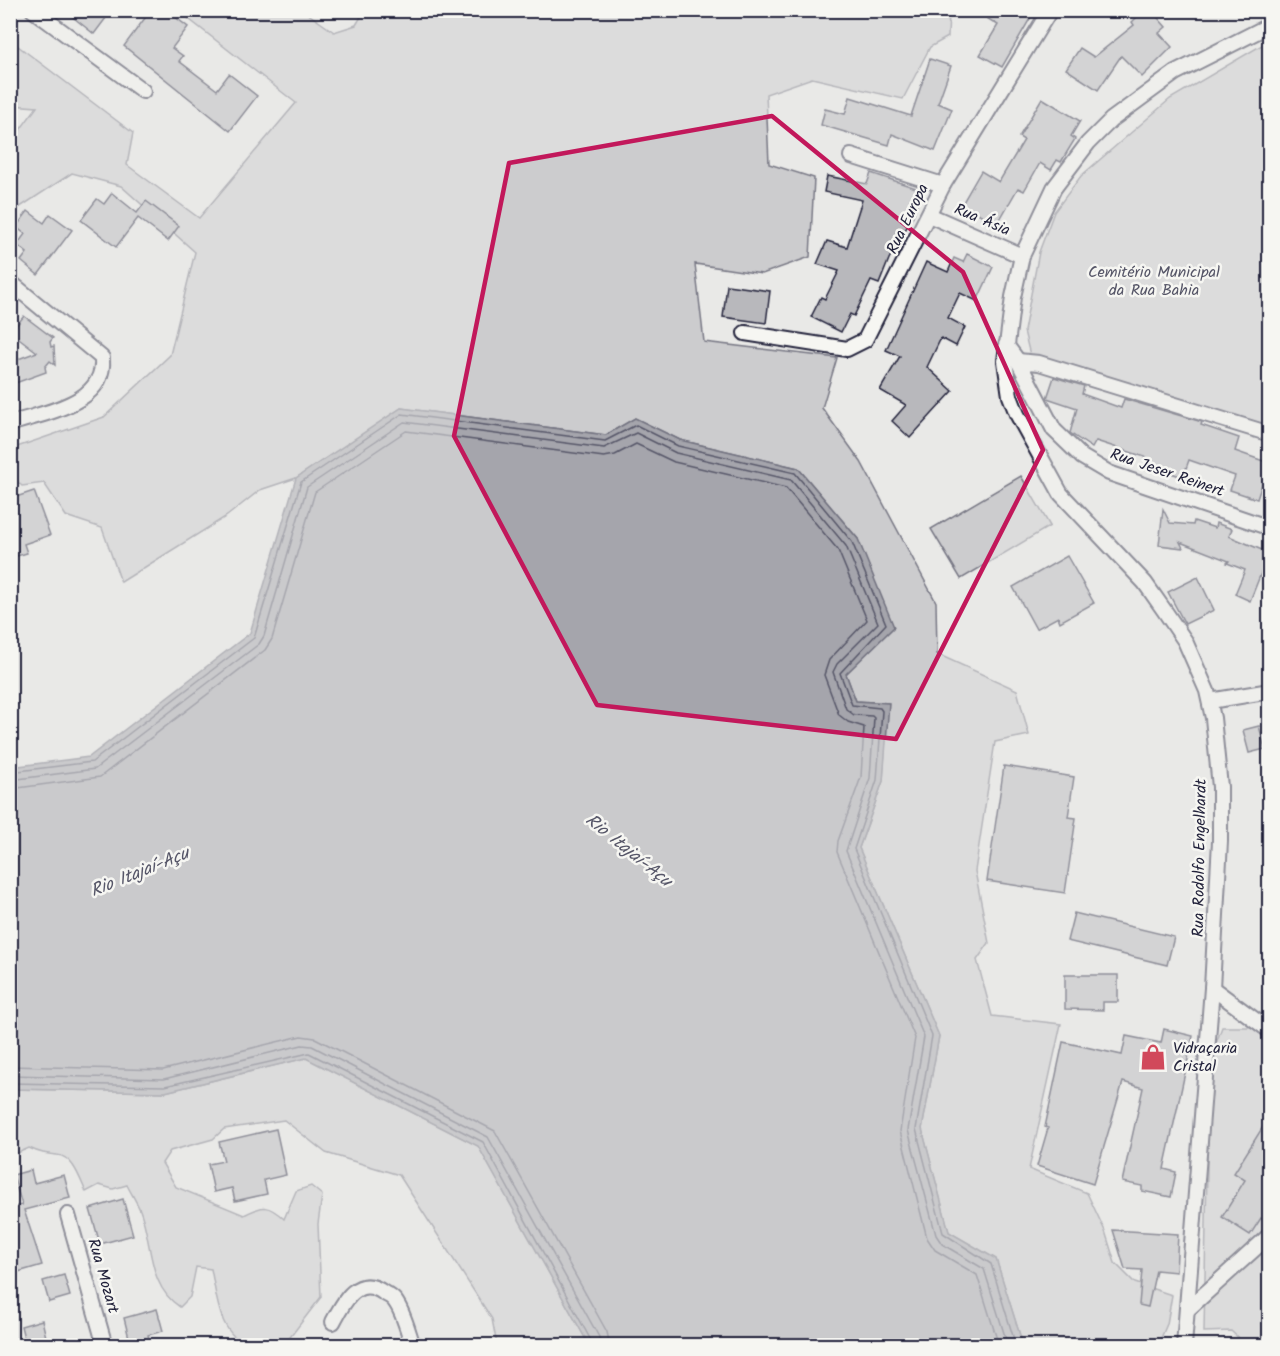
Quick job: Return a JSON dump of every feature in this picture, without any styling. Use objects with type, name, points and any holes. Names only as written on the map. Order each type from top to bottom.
[{"type":"street","points":[[33,10],[143,91]]},
{"type":"street","name":"Rua Europa","points":[[745,333],[847,349],[865,340],[943,185],[1050,10]]},
{"type":"street","name":"Rua Rodolfo Engelhardt","points":[[1184,1346],[1212,988],[1220,819],[1220,787],[1210,701],[1185,641],[1145,582],[1061,494],[1017,414],[1010,396],[1005,361],[1006,345],[1022,256],[1054,188],[1088,143],[1111,120],[1175,73],[1269,25]]},
{"type":"street","points":[[851,156],[943,185]]},
{"type":"street","name":"Rua Ásia","points":[[929,215],[1022,256]]},
{"type":"street","points":[[10,282],[102,358],[104,371],[97,386],[83,398],[10,424]]},
{"type":"street","name":"Rua Jeser Reinert","points":[[1006,345],[1018,361],[1054,430],[1082,457],[1108,473],[1269,528]]},
{"type":"street","points":[[1018,361],[1039,363],[1269,434]]},
{"type":"street","points":[[1210,701],[1269,691]]},
{"type":"street","points":[[1212,988],[1269,1031]]},
{"type":"street","name":"Rua Mozart","points":[[68,1215],[105,1346]]},
{"type":"street","points":[[1187,1310],[1269,1235]]},
{"type":"street","points":[[333,1322],[345,1299],[356,1289],[367,1285],[379,1288],[395,1300],[413,1346]]},
{"type":"highlighted area","points":[[772,116],[963,272],[1043,450],[896,739],[597,705],[454,436],[509,163]]},
{"type":"green space","points":[[365,10],[949,11],[948,37],[930,47],[903,99],[812,78],[766,94],[769,164],[814,178],[810,257],[762,274],[695,264],[704,342],[837,358],[822,408],[861,462],[936,602],[937,654],[1017,690],[1029,735],[995,742],[975,871],[989,943],[977,960],[992,1016],[1061,1024],[1029,1169],[1087,1193],[1105,1231],[1115,1263],[1135,1283],[1172,1295],[1167,1324],[1158,1345],[1023,1345],[996,1259],[949,1232],[922,1129],[939,1036],[859,848],[883,781],[888,703],[856,701],[846,674],[858,539],[798,468],[680,440],[635,418],[606,435],[401,408],[296,478],[260,490],[227,516],[121,582],[102,528],[66,516],[44,483],[22,486],[11,476],[11,449],[104,417],[170,355],[195,252],[121,186],[72,173],[11,213],[11,142],[37,107],[11,105],[10,40],[133,133],[127,165],[199,218],[296,103],[185,16],[188,11],[304,11],[334,32],[356,25]]},
{"type":"green space","name":"Cemitério Municipal da Rua Bahia","points":[[1269,42],[1269,438],[1033,367],[1024,331],[1039,252],[1054,212],[1081,176],[1170,99]]},
{"type":"green space","points":[[1021,476],[1050,526],[961,579],[931,529]]},
{"type":"green space","points":[[1269,1016],[1269,1345],[1246,1345],[1231,1331],[1204,1332],[1208,1115],[1215,1046],[1222,1027],[1250,1027],[1260,1030]]},
{"type":"green space","points":[[306,1058],[478,1146],[589,1345],[497,1345],[492,1319],[399,1175],[326,1153],[284,1120],[224,1129],[213,1139],[170,1151],[162,1163],[176,1187],[244,1215],[256,1209],[265,1208],[274,1211],[284,1219],[296,1191],[311,1186],[322,1195],[318,1224],[321,1297],[284,1345],[254,1346],[239,1341],[231,1334],[221,1314],[211,1269],[196,1267],[190,1297],[180,1307],[169,1298],[156,1276],[140,1210],[127,1185],[113,1189],[99,1185],[86,1192],[75,1169],[67,1159],[29,1148],[15,1154],[11,1160],[11,1089],[165,1092]]},
{"type":"water","name":"Rio Itajaí-Açu","points":[[401,408],[606,435],[635,418],[680,440],[798,468],[858,539],[894,627],[846,674],[856,701],[889,703],[883,781],[859,848],[939,1036],[922,1129],[949,1232],[996,1259],[1023,1345],[589,1345],[478,1146],[306,1058],[165,1092],[11,1089],[11,767],[89,757],[250,633],[296,478]]},
{"type":"building","points":[[64,10],[112,10],[94,34]]},
{"type":"building","points":[[151,10],[166,10],[188,27],[172,48],[183,56],[179,61],[217,90],[229,74],[257,96],[230,131],[124,46]]},
{"type":"building","points":[[974,10],[1035,10],[1002,67],[980,55],[998,25]]},
{"type":"building","points":[[1144,10],[1151,10],[1166,27],[1159,33],[1172,47],[1142,77],[1121,56],[1098,90],[1066,69],[1080,48],[1094,57],[1134,25],[1132,22]]},
{"type":"building","points":[[930,59],[951,66],[938,103],[952,109],[935,151],[892,134],[889,145],[821,125],[825,109],[845,114],[850,97],[911,116]]},
{"type":"building","points":[[1042,98],[1080,121],[1071,136],[1075,139],[1061,162],[1057,160],[1051,170],[1040,163],[1024,191],[1018,188],[995,228],[981,219],[983,216],[962,204],[981,171],[999,182],[1024,140],[1019,137]]},
{"type":"building","points":[[871,173],[922,190],[913,216],[889,259],[879,284],[871,281],[854,316],[850,314],[841,332],[811,317],[821,297],[825,299],[839,271],[817,264],[827,241],[847,247],[862,200],[824,192],[827,176],[867,184]]},
{"type":"building","points":[[112,193],[137,213],[146,201],[179,226],[168,241],[138,218],[116,247],[81,220],[97,199],[104,204]]},
{"type":"building","points":[[28,211],[44,223],[50,214],[72,230],[38,275],[21,261],[27,253],[17,245],[25,234],[16,227]]},
{"type":"building","points":[[967,254],[993,267],[977,301],[960,293],[948,318],[965,327],[956,346],[941,338],[927,367],[953,391],[910,438],[892,421],[906,405],[880,390],[900,356],[886,350],[926,262],[948,272],[954,258],[963,262]]},
{"type":"building","points":[[727,285],[770,291],[766,323],[723,317]]},
{"type":"building","points":[[24,316],[53,338],[50,342],[51,347],[54,346],[55,365],[50,361],[45,367],[46,372],[10,385],[10,362],[37,352],[11,332]]},
{"type":"building","points":[[1054,377],[1084,386],[1082,394],[1121,408],[1124,399],[1202,422],[1201,425],[1239,438],[1235,451],[1269,463],[1257,499],[1230,490],[1235,476],[1189,460],[1183,477],[1149,466],[1151,459],[1096,441],[1092,448],[1070,433],[1077,408],[1047,398]]},
{"type":"building","points":[[34,491],[50,535],[24,544],[27,553],[10,558],[10,499]]},
{"type":"building","points":[[1163,509],[1170,523],[1193,525],[1194,521],[1215,528],[1216,523],[1232,529],[1229,536],[1269,553],[1250,601],[1235,594],[1245,570],[1227,563],[1229,561],[1180,542],[1183,548],[1159,545]]},
{"type":"building","points":[[1067,556],[1094,603],[1060,622],[1058,617],[1036,629],[1013,587]]},
{"type":"building","points":[[1198,577],[1214,610],[1185,624],[1168,592]]},
{"type":"building","points":[[1259,726],[1265,749],[1249,753],[1243,730]]},
{"type":"building","points":[[1004,766],[1074,777],[1068,817],[1076,818],[1065,893],[987,881]]},
{"type":"building","points":[[1074,913],[1174,937],[1167,965],[1067,941]]},
{"type":"building","points":[[1065,975],[1118,975],[1118,1002],[1103,1002],[1103,1010],[1065,1009]]},
{"type":"building","points":[[1164,1029],[1193,1036],[1164,1169],[1176,1172],[1171,1197],[1142,1191],[1142,1186],[1122,1182],[1143,1088],[1123,1082],[1093,1184],[1037,1166],[1048,1128],[1045,1127],[1063,1042],[1122,1055],[1126,1036],[1161,1043]]},
{"type":"building","points":[[1269,1117],[1269,1213],[1264,1221],[1261,1218],[1250,1235],[1222,1217],[1245,1180],[1234,1173]]},
{"type":"building","points":[[276,1129],[286,1175],[264,1180],[267,1194],[235,1201],[232,1188],[214,1192],[208,1164],[224,1161],[219,1142]]},
{"type":"building","points":[[31,1170],[34,1183],[64,1175],[70,1198],[24,1210],[42,1265],[18,1272],[10,1244],[10,1208],[22,1205],[13,1175]]},
{"type":"building","points":[[123,1199],[133,1235],[100,1244],[90,1209]]},
{"type":"building","points":[[1113,1230],[1178,1234],[1176,1272],[1156,1270],[1148,1307],[1139,1305],[1142,1270],[1125,1269]]},
{"type":"building","points":[[64,1275],[70,1296],[49,1302],[43,1281]]},
{"type":"building","points":[[157,1309],[163,1331],[148,1335],[150,1343],[131,1346],[124,1318]]},
{"type":"building","points":[[42,1320],[48,1346],[26,1346],[21,1326]]},
{"type":"place","name":"Vidraçaria Cristal","points":[[1153,1057]]}]
